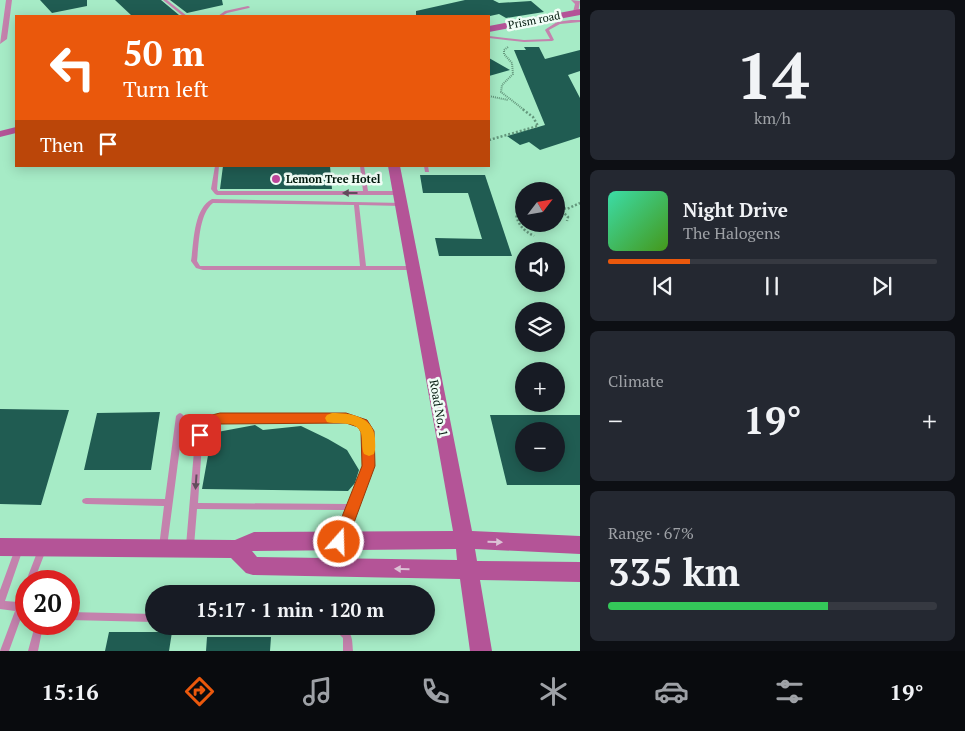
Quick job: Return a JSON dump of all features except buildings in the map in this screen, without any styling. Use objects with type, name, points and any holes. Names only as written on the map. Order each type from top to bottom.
[{"type":"street","points":[[0,42],[3,39],[9,0]]},
{"type":"street","points":[[574,0],[579,4],[578,12]]},
{"type":"street","name":"Prism road","points":[[490,29],[578,12]]},
{"type":"street","points":[[0,134],[15,130]]},
{"type":"street","name":"Road No. 1","points":[[394,167],[464,540],[481,651]]},
{"type":"street","points":[[10,547],[235,549],[254,541],[464,540],[580,545]]},
{"type":"street","points":[[235,549],[253,566],[580,572]]},
{"type":"lane","points":[[165,0],[184,15]]},
{"type":"lane","points":[[222,15],[226,12],[248,7]]},
{"type":"lane","points":[[490,37],[552,40],[547,30],[551,26],[566,21],[580,21]]},
{"type":"lane","points":[[217,167],[214,189],[217,193],[366,193],[400,199]]},
{"type":"lane","points":[[362,167],[366,193]]},
{"type":"lane","points":[[400,199],[356,203],[212,201],[204,206],[201,215],[194,261],[198,268],[414,268]]},
{"type":"lane","points":[[356,203],[363,268]]},
{"type":"lane","points":[[162,548],[180,416]]},
{"type":"lane","points":[[189,549],[200,427],[208,421],[220,419],[346,418],[362,424],[368,431],[368,466],[339,542]]},
{"type":"lane","points":[[86,501],[168,503]]},
{"type":"lane","points":[[194,506],[352,507]]},
{"type":"lane","points":[[10,547],[0,603],[15,606]]},
{"type":"lane","points":[[34,570],[43,547]]},
{"type":"lane","points":[[80,616],[145,618]]},
{"type":"lane","points":[[4,651],[15,623]]},
{"type":"lane","points":[[33,651],[37,635]]},
{"type":"lane","points":[[345,635],[348,651]]},
{"type":"path","points":[[490,140],[538,126],[533,117],[504,96],[500,89],[513,74],[512,63],[504,54],[504,50],[508,47]]},
{"type":"path","points":[[490,96],[510,101]]},
{"type":"path","points":[[565,208],[574,207],[580,203]]},
{"type":"path","points":[[565,215],[568,217],[568,221]]},
{"type":"path","points":[[526,232],[534,236]]},
{"type":"slow traffic","points":[[332,418],[346,418],[362,424],[368,431],[369,450]]},
{"type":"place","name":"Lemon Tree Hotel","points":[[276,179]]},
{"type":"route","points":[[200,435],[200,427],[213,419],[346,418],[362,424],[368,431],[368,466],[339,542]]}]
